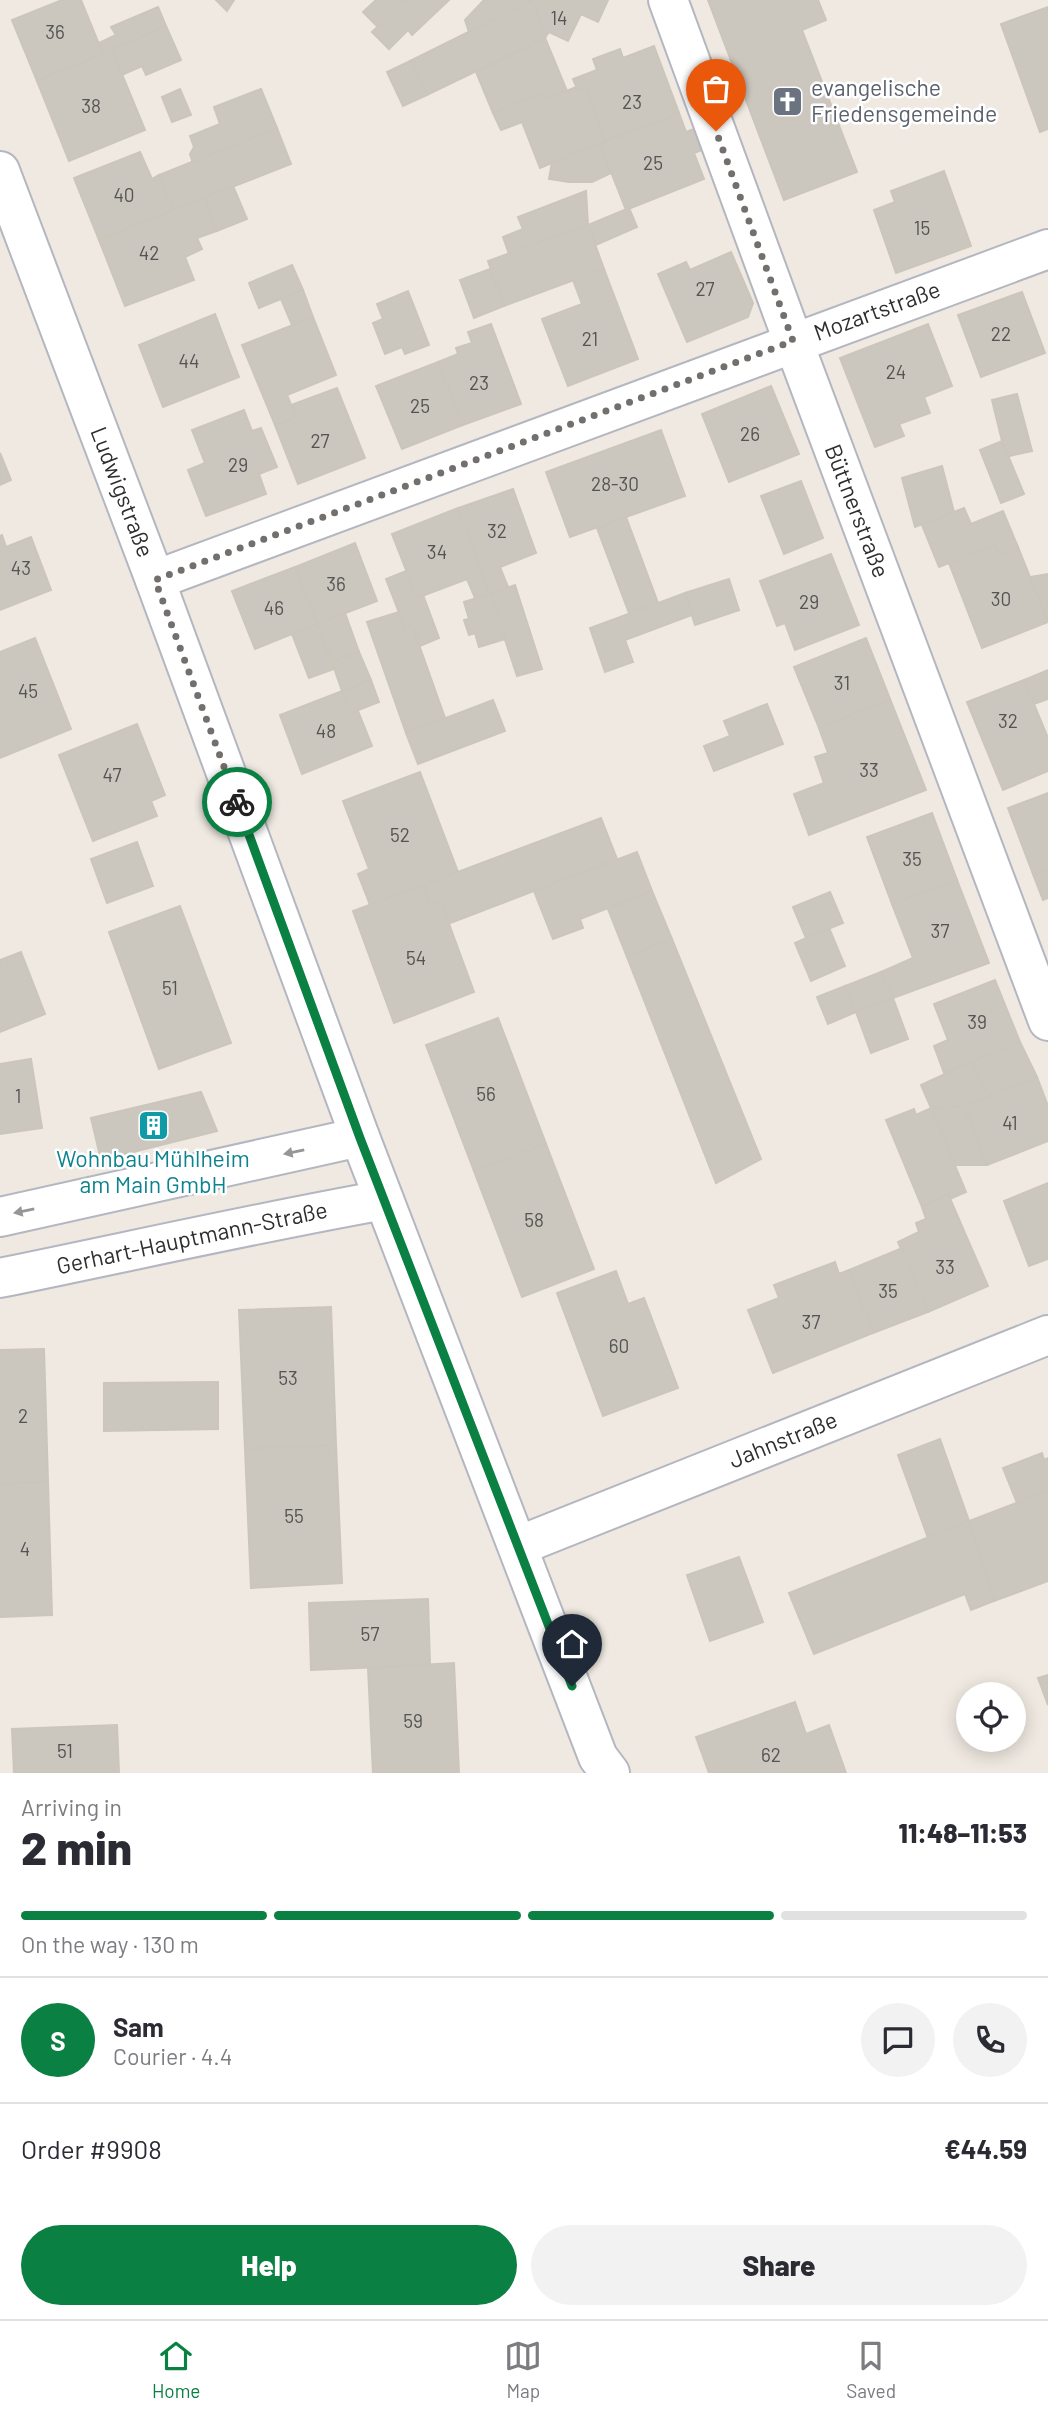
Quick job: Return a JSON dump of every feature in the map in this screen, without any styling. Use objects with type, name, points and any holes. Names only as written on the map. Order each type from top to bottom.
[{"type":"street","name":"Büttnerstraße","points":[[668,0],[1048,1021]]},
{"type":"street","name":"Ludwigstraße","points":[[0,171],[155,580],[360,1138],[602,1767]]},
{"type":"street","name":"Mozartstraße","points":[[155,580],[1048,248]]},
{"type":"street","points":[[0,1217],[360,1138]]},
{"type":"street","name":"Gerhart-Hauptmann-Straße","points":[[0,1278],[268,1221],[384,1200]]},
{"type":"street","name":"Jahnstraße","points":[[517,1546],[1048,1335]]},
{"type":"building","points":[[62,0],[81,0],[103,54],[37,81],[12,20]]},
{"type":"building","points":[[216,0],[234,0],[227,11]]},
{"type":"building","points":[[376,0],[406,0],[378,27],[363,12]]},
{"type":"building","points":[[406,0],[449,0],[412,35],[408,30],[389,49],[372,32]]},
{"type":"building","points":[[484,0],[533,0],[469,32],[465,20]]},
{"type":"building","points":[[533,0],[545,38],[427,95],[410,61]]},
{"type":"building","points":[[533,0],[608,0],[598,22],[581,14],[568,41],[549,32],[545,38]]},
{"type":"building","name":"evangelische Friedensgemeinde","points":[[708,0],[818,0],[826,20],[802,30],[857,172],[784,200]]},
{"type":"building","points":[[158,7],[166,26],[103,54],[99,43],[116,35],[111,27]]},
{"type":"building","points":[[1048,7],[1048,129],[1040,132],[1001,24]]},
{"type":"building","points":[[166,26],[181,60],[146,75],[142,66],[122,75],[112,50]]},
{"type":"building","points":[[545,38],[567,91],[545,100],[542,93],[493,113],[476,72]]},
{"type":"building","points":[[654,46],[679,113],[606,141],[585,88],[578,91],[573,79],[597,70],[593,59],[620,49],[623,58]]},
{"type":"building","points":[[112,50],[145,130],[69,161],[37,81]]},
{"type":"building","points":[[410,61],[427,95],[403,106],[387,72]]},
{"type":"building","points":[[576,87],[578,91],[585,88],[606,141],[540,168],[522,122],[501,130],[493,113],[542,93],[545,100]]},
{"type":"building","points":[[180,89],[191,115],[172,122],[162,97]]},
{"type":"building","points":[[261,89],[277,128],[193,163],[190,154],[194,147],[190,136],[220,124],[214,107]]},
{"type":"building","points":[[679,113],[686,132],[694,129],[702,150],[694,153],[704,179],[626,210],[600,144]]},
{"type":"building","points":[[277,128],[291,164],[173,210],[159,175]]},
{"type":"building","points":[[600,144],[611,173],[592,182],[549,179],[552,162]]},
{"type":"building","points":[[140,152],[152,179],[159,175],[173,210],[99,240],[74,178]]},
{"type":"building","points":[[944,171],[971,246],[896,273],[874,210],[895,202],[891,191]]},
{"type":"building","points":[[233,186],[247,219],[217,231],[205,198]]},
{"type":"building","points":[[586,191],[588,225],[509,254],[503,237],[523,229],[518,217]]},
{"type":"building","points":[[205,198],[217,231],[197,238],[202,249],[185,257],[194,280],[125,306],[99,240]]},
{"type":"building","points":[[629,208],[637,227],[596,245],[588,225]]},
{"type":"building","points":[[588,225],[604,269],[504,306],[488,261]]},
{"type":"building","points":[[731,252],[753,303],[748,317],[687,342],[658,274],[686,262],[690,270]]},
{"type":"building","points":[[292,265],[303,290],[259,308],[249,283]]},
{"type":"building","points":[[490,269],[504,306],[474,318],[460,280]]},
{"type":"building","points":[[604,269],[638,359],[568,386],[542,319],[582,304],[573,280]]},
{"type":"building","points":[[303,290],[313,317],[292,325],[281,299]]},
{"type":"building","points":[[408,291],[429,345],[405,354],[402,347],[385,354],[373,323],[383,319],[377,304]]},
{"type":"building","points":[[1022,292],[1045,353],[981,377],[958,315]]},
{"type":"building","points":[[215,314],[239,377],[163,407],[139,345]]},
{"type":"building","points":[[313,317],[336,375],[287,395],[296,417],[275,425],[242,345]]},
{"type":"building","points":[[491,324],[521,404],[463,425],[438,362],[458,354],[456,348],[472,343],[468,332]]},
{"type":"building","points":[[928,324],[952,386],[924,397],[930,413],[899,424],[904,436],[875,447],[840,358]]},
{"type":"building","points":[[438,362],[463,425],[402,449],[376,386]]},
{"type":"building","points":[[771,386],[799,454],[729,482],[702,414]]},
{"type":"building","points":[[337,388],[365,458],[298,484],[275,425],[296,417],[291,405]]},
{"type":"building","points":[[1017,394],[1032,451],[1009,456],[1002,441],[992,400]]},
{"type":"building","points":[[244,410],[252,431],[261,428],[277,467],[259,474],[266,494],[206,516],[188,470],[205,463],[192,430]]},
{"type":"building","points":[[661,430],[685,496],[570,537],[546,472]]},
{"type":"building","points":[[1002,441],[1024,494],[1001,503],[980,450]]},
{"type":"building","points":[[0,453],[11,480],[0,485]]},
{"type":"building","points":[[942,466],[954,512],[915,527],[902,478]]},
{"type":"building","points":[[801,481],[823,538],[784,554],[761,496]]},
{"type":"building","points":[[513,489],[536,553],[500,567],[508,587],[490,594],[458,508]]},
{"type":"building","points":[[458,508],[490,594],[475,598],[467,579],[417,598],[392,534]]},
{"type":"building","points":[[964,508],[971,524],[1003,511],[1018,547],[999,555],[995,545],[939,567],[922,525]]},
{"type":"building","points":[[626,517],[658,603],[629,613],[597,528]]},
{"type":"building","points":[[2,535],[6,547],[31,537],[51,590],[0,610],[0,536]]},
{"type":"building","points":[[355,543],[377,601],[317,624],[295,567]]},
{"type":"building","points":[[995,545],[999,555],[1018,547],[1048,622],[982,648],[949,563]]},
{"type":"building","points":[[831,554],[859,625],[795,650],[785,623],[777,626],[760,581]]},
{"type":"building","points":[[295,567],[317,624],[255,649],[232,591]]},
{"type":"building","points":[[406,571],[417,598],[423,595],[439,638],[420,646],[412,625],[405,628],[386,579]]},
{"type":"building","points":[[1048,574],[1048,622],[1030,577]]},
{"type":"building","points":[[729,579],[739,610],[695,625],[685,593]]},
{"type":"building","points":[[515,585],[542,669],[517,676],[490,594]]},
{"type":"building","points":[[685,593],[692,615],[625,640],[633,662],[605,672],[590,628]]},
{"type":"building","points":[[490,594],[505,639],[479,647],[475,633],[469,635],[464,620],[469,619],[464,602]]},
{"type":"building","points":[[399,612],[405,628],[412,625],[445,718],[406,733],[367,622]]},
{"type":"building","points":[[345,613],[359,652],[332,662],[317,624]]},
{"type":"building","points":[[317,624],[334,669],[309,678],[292,634]]},
{"type":"building","points":[[35,638],[71,729],[0,758],[0,652]]},
{"type":"building","points":[[866,638],[890,699],[819,728],[794,667]]},
{"type":"building","points":[[359,652],[371,680],[342,691],[332,662]]},
{"type":"building","points":[[1048,670],[1048,699],[1034,704],[1024,680]]},
{"type":"building","points":[[371,680],[379,702],[351,713],[342,691]]},
{"type":"building","points":[[1024,680],[1048,738],[1048,771],[1003,790],[967,702]]},
{"type":"building","points":[[342,691],[351,713],[358,711],[372,746],[302,774],[280,715]]},
{"type":"building","points":[[890,699],[926,790],[809,835],[794,794],[824,783],[815,757],[828,753],[819,728]]},
{"type":"building","points":[[493,700],[505,731],[418,764],[406,733]]},
{"type":"building","points":[[767,704],[783,744],[714,771],[704,746],[730,736],[724,721]]},
{"type":"building","points":[[137,724],[165,795],[151,801],[157,816],[93,841],[59,755]]},
{"type":"building","points":[[420,772],[458,872],[370,905],[358,874],[369,869],[343,801]]},
{"type":"building","points":[[1048,793],[1048,869],[1033,874],[1008,808]]},
{"type":"building","points":[[932,813],[957,880],[892,904],[867,837]]},
{"type":"building","points":[[601,818],[617,859],[448,924],[441,902],[431,906],[423,885]]},
{"type":"building","points":[[137,842],[153,886],[107,903],[91,859]]},
{"type":"building","points":[[637,852],[652,891],[580,919],[583,928],[553,939],[534,891]]},
{"type":"building","points":[[1048,869],[1048,898],[1043,900],[1033,874]]},
{"type":"building","points":[[957,880],[989,963],[893,998],[881,972],[913,958],[892,904]]},
{"type":"building","points":[[423,885],[431,906],[441,902],[474,992],[394,1023],[353,911]]},
{"type":"building","points":[[652,891],[672,939],[627,957],[608,909]]},
{"type":"building","points":[[830,892],[843,923],[806,938],[793,907]]},
{"type":"building","points":[[180,906],[231,1043],[159,1069],[109,932]]},
{"type":"building","points":[[829,928],[845,966],[811,981],[795,943]]},
{"type":"building","points":[[672,939],[761,1159],[716,1183],[627,957]]},
{"type":"building","points":[[21,952],[45,1014],[0,1032],[0,960]]},
{"type":"building","points":[[881,972],[893,998],[856,1012],[845,986]]},
{"type":"building","points":[[995,980],[1020,1042],[944,1073],[934,1046],[948,1040],[934,1004]]},
{"type":"building","points":[[845,986],[856,1012],[828,1024],[817,997]]},
{"type":"building","points":[[893,998],[908,1039],[871,1053],[856,1012]]},
{"type":"building","points":[[498,1018],[546,1144],[474,1171],[426,1045]]},
{"type":"building","points":[[1020,1042],[1037,1077],[988,1096],[971,1062]]},
{"type":"building","points":[[31,1059],[42,1128],[0,1134],[0,1064]]},
{"type":"building","points":[[971,1062],[988,1096],[964,1106],[931,1108],[921,1085]]},
{"type":"building","points":[[1037,1077],[1048,1106],[1048,1141],[987,1165],[964,1106]]},
{"type":"building","name":"Wohnbau Mühlheim am Main GmbH","points":[[201,1092],[217,1131],[101,1160],[91,1118]]},
{"type":"building","points":[[964,1106],[987,1165],[955,1165],[931,1108]]},
{"type":"building","points":[[931,1108],[966,1192],[950,1199],[948,1194],[922,1207],[886,1120],[914,1109],[916,1115]]},
{"type":"building","points":[[546,1144],[594,1269],[522,1297],[474,1171]]},
{"type":"building","points":[[1048,1183],[1048,1259],[1029,1266],[1004,1201]]},
{"type":"building","points":[[948,1194],[988,1286],[928,1312],[898,1242],[919,1232],[916,1223],[926,1219],[922,1207]]},
{"type":"building","points":[[902,1248],[928,1312],[873,1333],[849,1270]]},
{"type":"building","points":[[835,1262],[839,1274],[849,1270],[873,1333],[773,1373],[748,1310],[779,1298],[774,1285]]},
{"type":"building","points":[[616,1271],[628,1304],[644,1298],[678,1388],[603,1416],[557,1293]]},
{"type":"building","points":[[331,1307],[336,1445],[245,1449],[239,1310]]},
{"type":"building","points":[[44,1349],[48,1482],[0,1484],[0,1350]]},
{"type":"building","points":[[218,1382],[218,1429],[104,1431],[104,1383]]},
{"type":"building","points":[[940,1439],[969,1521],[928,1538],[898,1455]]},
{"type":"building","points":[[336,1445],[342,1583],[251,1588],[245,1449]]},
{"type":"building","points":[[1042,1453],[1044,1460],[1048,1458],[1048,1491],[1017,1503],[1003,1468]]},
{"type":"building","points":[[48,1482],[52,1615],[0,1617],[0,1484]]},
{"type":"building","points":[[1048,1491],[1048,1581],[994,1601],[969,1521]]},
{"type":"building","points":[[969,1521],[994,1601],[971,1610],[965,1594],[814,1654],[789,1593]]},
{"type":"building","points":[[739,1557],[763,1622],[710,1641],[687,1575]]},
{"type":"building","points":[[428,1599],[430,1665],[311,1670],[309,1603]]},
{"type":"building","points":[[454,1663],[459,1773],[373,1773],[368,1668]]},
{"type":"building","points":[[1048,1675],[1048,1705],[1038,1678]]},
{"type":"building","points":[[795,1702],[806,1734],[829,1725],[846,1773],[709,1773],[696,1737]]},
{"type":"building","points":[[117,1725],[119,1773],[14,1773],[12,1729]]},
{"type":"way so far","points":[[237,802],[155,580],[793,341],[716,131]]},
{"type":"place","name":"evangelische Friedensgemeinde","points":[[788,101]]},
{"type":"place","name":"Wohnbau Mühlheim am Main GmbH","points":[[153,1125]]},
{"type":"route","points":[[237,802],[360,1138],[572,1686]]}]
